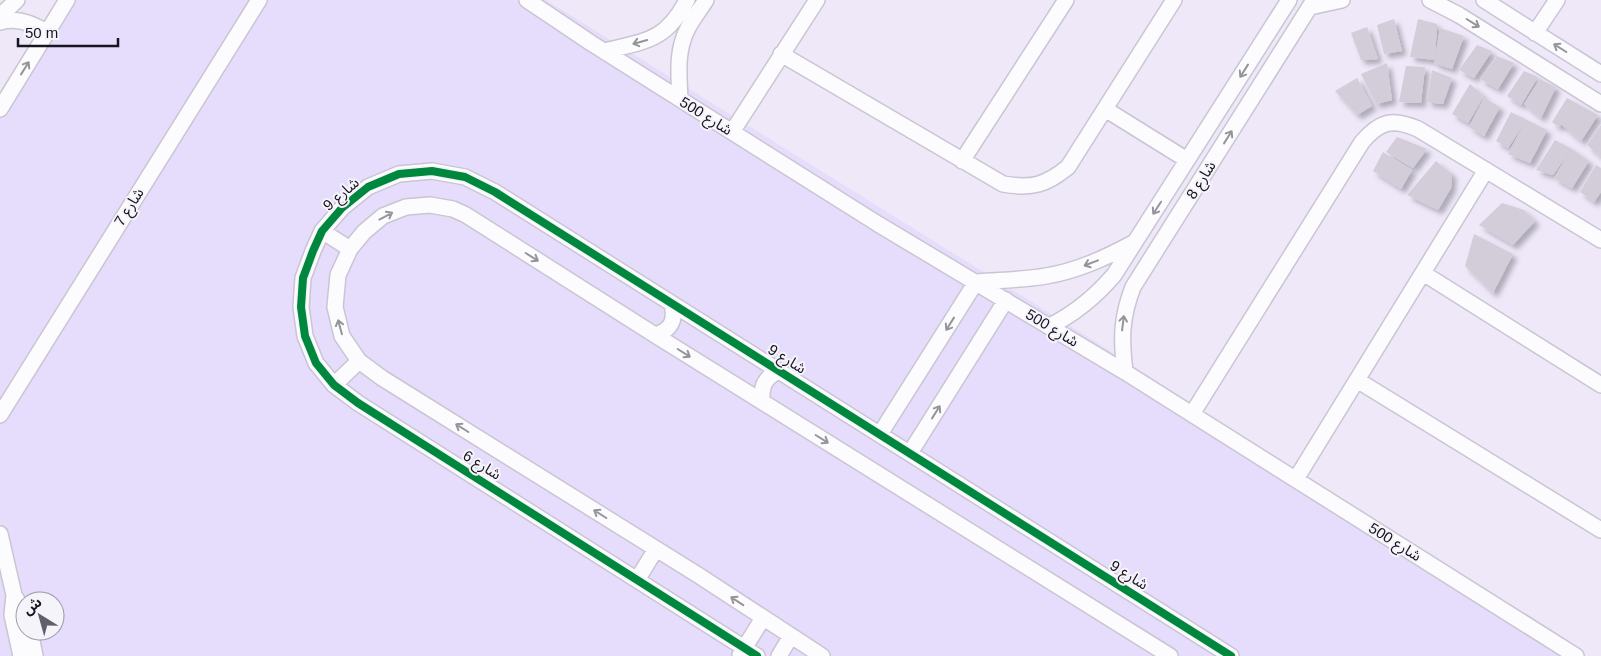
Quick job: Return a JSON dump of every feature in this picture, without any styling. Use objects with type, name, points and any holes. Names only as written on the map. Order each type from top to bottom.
[{"type":"street","points":[[0,16],[17,0]]},
{"type":"street","points":[[0,109],[67,0]]},
{"type":"street","name":"شارع 7","points":[[0,415],[259,0]]},
{"type":"street","name":"شارع 500","points":[[527,0],[680,100],[878,224],[1050,326],[1576,656]]},
{"type":"street","points":[[604,51],[643,42],[657,36],[670,27],[688,0]]},
{"type":"street","points":[[680,100],[680,48],[706,0]]},
{"type":"street","points":[[732,132],[817,0]]},
{"type":"street","points":[[962,161],[1066,0]]},
{"type":"street","points":[[782,54],[1003,184],[1021,187],[1038,185],[1055,178],[1068,166],[1174,0]]},
{"type":"street","name":"شارع 8","points":[[1050,326],[1086,305],[1114,275],[1289,0]]},
{"type":"street","points":[[1312,3],[1342,0]]},
{"type":"street","points":[[1430,0],[1459,15],[1599,99]]},
{"type":"street","points":[[1484,0],[1601,74]]},
{"type":"street","points":[[1535,33],[1557,0]]},
{"type":"street","name":"شارع 8","points":[[1124,372],[1122,354],[1123,320],[1133,287],[1312,3]]},
{"type":"street","points":[[0,22],[21,21],[39,27],[47,33]]},
{"type":"street","points":[[670,27],[685,36]]},
{"type":"street","points":[[1262,42],[1281,53]]},
{"type":"street","points":[[1105,109],[1187,160]]},
{"type":"street","points":[[1192,414],[1362,142],[1372,130],[1387,123],[1403,123],[1418,129],[1601,240]]},
{"type":"street","points":[[1296,480],[1486,170]]},
{"type":"street","name":"شارع 9","points":[[322,231],[342,208],[368,187],[399,174],[432,171],[465,177],[495,192],[1231,656]]},
{"type":"street","points":[[322,231],[350,248],[364,232],[383,216],[406,207],[430,205],[452,209],[466,215],[1170,656]]},
{"type":"street","name":"شارع 6","points":[[322,231],[303,278],[300,307],[305,336],[316,363],[334,385],[358,403],[637,580],[747,653]]},
{"type":"street","points":[[880,434],[976,282],[1023,279],[1070,271],[1092,263],[1135,242]]},
{"type":"street","name":"شارع 6","points":[[350,248],[338,275],[335,306],[342,336],[359,361],[388,382],[656,549],[822,656]]},
{"type":"street","points":[[1423,273],[1601,385]]},
{"type":"street","points":[[910,453],[1006,300]]},
{"type":"street","points":[[655,335],[665,332],[672,324],[674,314],[672,304]]},
{"type":"street","points":[[334,385],[359,361]]},
{"type":"street","points":[[762,401],[761,391],[764,382],[771,375],[780,371]]},
{"type":"street","points":[[1357,380],[1601,530]]},
{"type":"street","points":[[0,534],[14,595],[12,615],[21,656]]},
{"type":"street","points":[[637,580],[656,549]]},
{"type":"street","points":[[747,653],[763,618]]},
{"type":"street","points":[[779,656],[791,636]]},
{"type":"street","points":[[32,641],[35,656]]},
{"type":"shaded area","points":[[61,0],[546,0],[1088,337],[1583,656],[0,656],[0,98]]},
{"type":"building","points":[[1394,19],[1402,51],[1384,54],[1377,25]]},
{"type":"building","points":[[1418,19],[1437,24],[1435,58],[1440,28],[1464,36],[1452,69],[1434,63],[1435,60],[1410,57]]},
{"type":"building","points":[[1367,27],[1378,59],[1361,60],[1351,33]]},
{"type":"building","points":[[1477,45],[1492,51],[1474,78],[1459,70]]},
{"type":"building","points":[[1497,56],[1514,63],[1498,89],[1480,79]]},
{"type":"building","points":[[1387,63],[1392,100],[1376,104],[1361,74]]},
{"type":"building","points":[[1406,66],[1425,67],[1421,103],[1399,102]]},
{"type":"building","points":[[1432,70],[1452,78],[1443,104],[1427,102]]},
{"type":"building","points":[[1524,71],[1538,77],[1521,105],[1507,96]]},
{"type":"building","points":[[1357,78],[1372,106],[1357,115],[1335,91]]},
{"type":"building","points":[[1540,79],[1556,87],[1541,118],[1524,104]]},
{"type":"building","points":[[1470,84],[1484,96],[1468,123],[1452,114]]},
{"type":"building","points":[[1484,98],[1500,107],[1484,136],[1469,127]]},
{"type":"building","points":[[1567,98],[1598,115],[1581,141],[1561,124],[1559,127],[1552,122]]},
{"type":"building","points":[[1511,112],[1547,130],[1530,163],[1508,154],[1525,122],[1508,148],[1496,141]]},
{"type":"building","points":[[1601,125],[1601,157],[1587,145]]},
{"type":"building","points":[[1397,137],[1427,149],[1413,168],[1386,152]]},
{"type":"building","points":[[1555,140],[1589,161],[1572,188],[1554,178],[1569,153],[1553,175],[1536,170]]},
{"type":"building","points":[[1383,152],[1412,170],[1401,189],[1373,171]]},
{"type":"building","points":[[1436,161],[1452,174],[1451,188],[1438,210],[1407,195]]},
{"type":"building","points":[[1596,165],[1601,168],[1601,192],[1594,202],[1580,192]]},
{"type":"building","points":[[1502,203],[1524,210],[1535,221],[1513,245],[1479,225]]},
{"type":"building","points":[[1474,234],[1513,254],[1493,293],[1465,266]]},
{"type":"cycle path","points":[[757,656],[358,403],[334,385],[316,363],[305,336],[301,307],[303,278],[313,251],[322,231],[342,208],[368,187],[399,174],[432,171],[465,177],[495,192],[1231,656]]}]
